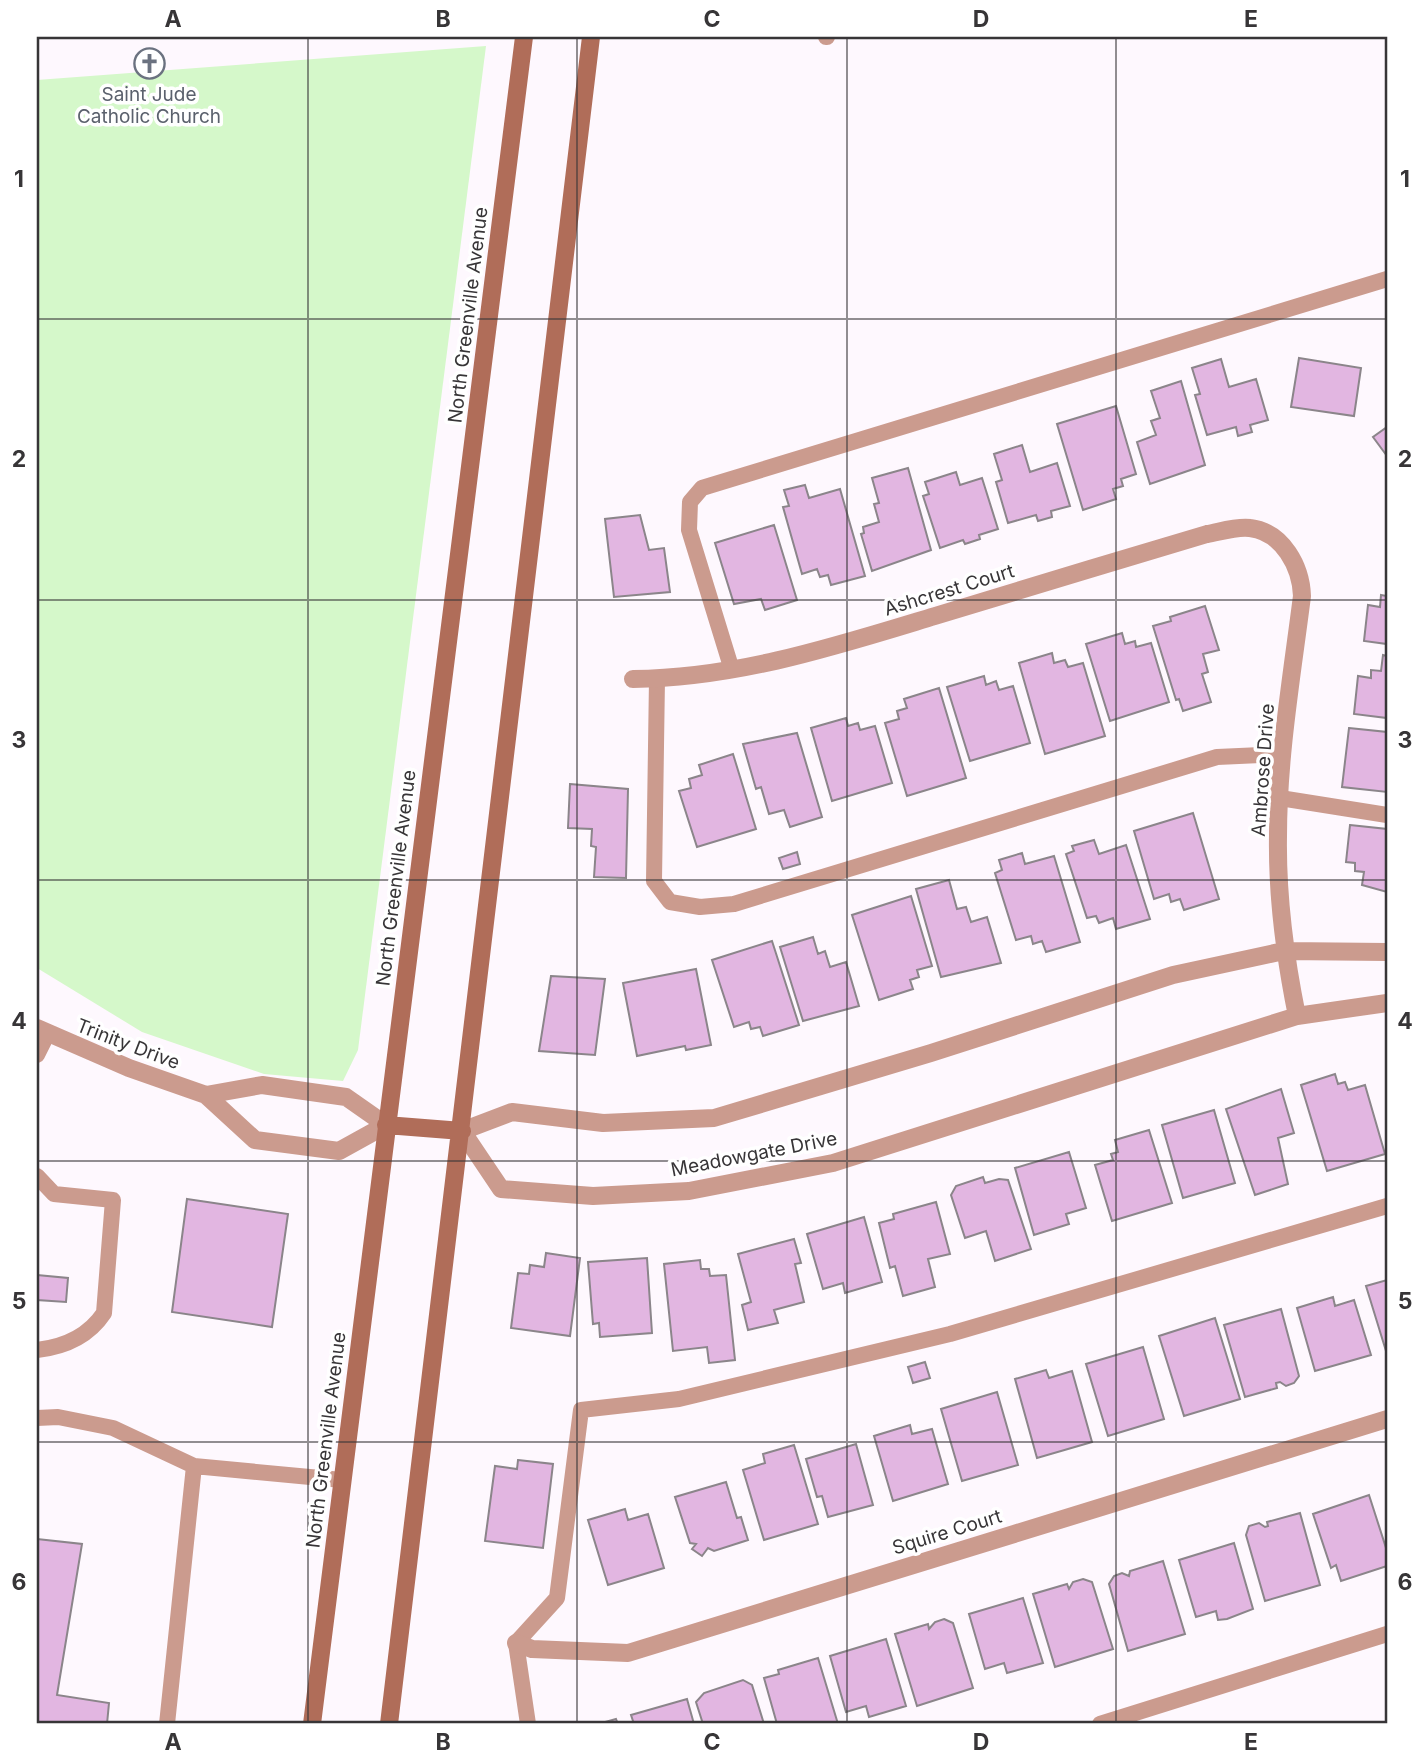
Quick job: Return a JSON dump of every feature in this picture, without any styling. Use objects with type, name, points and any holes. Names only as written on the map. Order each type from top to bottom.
[{"type":"main road","name":"North Greenville Avenue","points":[[313,1724],[524,37]]},
{"type":"main road","points":[[389,1724],[591,37]]},
{"type":"main road","points":[[386,1125],[462,1131]]},
{"type":"street","name":"Ashcrest Court","points":[[634,679],[685,678],[827,649],[1206,534],[1250,528],[1272,537]]},
{"type":"street","name":"Ambrose Drive","points":[[1272,537],[1288,552],[1301,579],[1303,596],[1283,754],[1278,837],[1284,951],[1297,1016]]},
{"type":"street","points":[[462,1131],[512,1112],[603,1123],[714,1118],[931,1054],[1172,975],[1284,951],[1387,952]]},
{"type":"street","name":"Meadowgate Drive","points":[[462,1131],[500,1189],[593,1196],[689,1191],[833,1163],[1297,1016],[1387,1003]]},
{"type":"street","name":"Trinity Drive","points":[[42,1032],[206,1095],[255,1140],[339,1151],[386,1125]]},
{"type":"street","points":[[206,1095],[262,1085],[346,1097],[386,1125]]},
{"type":"street","name":"Squire Court","points":[[516,1643],[532,1649],[628,1653],[1387,1419]]},
{"type":"lane","points":[[732,670],[689,530],[690,502],[702,488],[1387,279]]},
{"type":"lane","points":[[657,678],[654,881],[670,902],[700,907],[734,904],[1216,757],[1283,754]]},
{"type":"lane","points":[[1280,798],[1387,815]]},
{"type":"lane","points":[[37,1055],[42,1032]]},
{"type":"lane","points":[[37,1176],[54,1194],[113,1200],[104,1313],[96,1325],[62,1347],[37,1350]]},
{"type":"lane","points":[[528,1724],[523,1710],[516,1643],[556,1598],[581,1410],[680,1399],[950,1334],[1387,1206]]},
{"type":"lane","points":[[37,1418],[58,1417],[113,1428],[194,1466],[342,1479]]},
{"type":"lane","points":[[167,1724],[194,1466]]},
{"type":"lane","points":[[1100,1724],[1387,1633]]},
{"type":"green space","points":[[486,46],[358,1050],[343,1081],[264,1074],[142,1032],[37,968],[37,80]]},
{"type":"building","points":[[1299,358],[1361,368],[1354,416],[1291,407]]},
{"type":"building","points":[[1221,359],[1229,387],[1256,379],[1268,420],[1250,425],[1252,432],[1238,436],[1236,427],[1207,435],[1195,395],[1200,394],[1192,368]]},
{"type":"building","points":[[1181,381],[1205,465],[1150,484],[1137,442],[1156,435],[1151,421],[1160,418],[1151,391]]},
{"type":"building","points":[[1116,406],[1136,474],[1121,479],[1123,486],[1113,489],[1116,499],[1083,510],[1057,424]]},
{"type":"building","points":[[1387,427],[1387,456],[1373,437]]},
{"type":"building","points":[[1022,445],[1030,472],[1057,463],[1070,506],[1051,511],[1052,517],[1038,521],[1036,515],[1008,523],[996,482],[1002,480],[994,454]]},
{"type":"building","points":[[908,468],[931,550],[872,571],[861,534],[864,533],[863,527],[879,522],[874,504],[879,503],[872,478]]},
{"type":"building","points":[[956,472],[960,485],[982,478],[998,529],[979,535],[980,539],[965,544],[963,540],[940,548],[923,496],[929,494],[925,482]]},
{"type":"building","points":[[805,485],[809,498],[840,489],[865,576],[831,585],[828,575],[820,577],[817,569],[802,574],[783,507],[789,506],[784,490]]},
{"type":"building","points":[[640,515],[649,550],[664,548],[670,592],[614,597],[605,519]]},
{"type":"building","points":[[774,525],[797,600],[765,610],[761,599],[734,604],[715,543]]},
{"type":"building","points":[[1381,595],[1387,596],[1387,644],[1364,641],[1368,605],[1380,607]]},
{"type":"building","points":[[1205,606],[1219,650],[1203,654],[1208,672],[1202,674],[1211,702],[1183,711],[1179,699],[1176,700],[1153,626],[1171,621],[1170,617]]},
{"type":"building","points":[[1122,633],[1125,644],[1135,641],[1136,647],[1151,643],[1169,702],[1110,721],[1086,644]]},
{"type":"building","points":[[1052,653],[1054,663],[1065,660],[1068,667],[1083,663],[1105,736],[1045,754],[1019,663]]},
{"type":"building","points":[[1383,655],[1387,656],[1387,718],[1354,714],[1358,676],[1371,678],[1371,670],[1381,671]]},
{"type":"building","points":[[984,676],[986,685],[996,681],[999,690],[1013,686],[1030,743],[970,761],[947,687]]},
{"type":"building","points":[[939,688],[966,778],[907,796],[885,723],[899,719],[897,711],[907,708],[904,699]]},
{"type":"building","points":[[846,718],[848,726],[858,723],[860,730],[875,726],[892,783],[832,801],[811,728]]},
{"type":"building","points":[[1349,728],[1387,732],[1387,792],[1342,787]]},
{"type":"building","points":[[797,733],[822,817],[790,827],[784,810],[769,814],[761,787],[756,789],[743,744]]},
{"type":"building","points":[[733,754],[756,829],[697,847],[679,791],[691,788],[689,779],[702,775],[699,765]]},
{"type":"building","points":[[570,784],[628,789],[626,878],[594,877],[596,847],[591,846],[592,829],[568,828]]},
{"type":"building","points":[[1193,813],[1219,899],[1184,910],[1180,899],[1171,902],[1169,894],[1154,899],[1134,831]]},
{"type":"building","points":[[1350,825],[1387,829],[1387,892],[1362,885],[1364,872],[1355,871],[1355,863],[1346,862]]},
{"type":"building","points":[[1094,840],[1099,854],[1126,845],[1150,919],[1116,929],[1113,918],[1099,923],[1096,916],[1087,918],[1066,854],[1074,851],[1072,846]]},
{"type":"building","points":[[797,852],[800,864],[783,869],[779,858]]},
{"type":"building","points":[[1022,853],[1025,864],[1054,856],[1080,942],[1046,952],[1042,941],[1033,944],[1031,936],[1016,940],[995,873],[1002,870],[999,860]]},
{"type":"building","points":[[949,880],[957,909],[966,907],[971,922],[987,917],[1001,963],[941,977],[916,889]]},
{"type":"building","points":[[911,896],[932,966],[917,970],[919,977],[910,980],[913,989],[879,1000],[852,915]]},
{"type":"building","points":[[813,937],[818,954],[825,951],[830,967],[846,962],[859,1006],[803,1021],[780,947]]},
{"type":"building","points":[[772,941],[799,1025],[763,1036],[760,1027],[751,1029],[749,1022],[734,1027],[712,960]]},
{"type":"building","points":[[696,969],[711,1045],[686,1050],[685,1046],[637,1056],[623,983]]},
{"type":"building","points":[[551,976],[605,979],[595,1055],[539,1051]]},
{"type":"building","points":[[1335,1074],[1338,1084],[1345,1082],[1348,1090],[1365,1085],[1385,1154],[1327,1171],[1301,1085]]},
{"type":"building","points":[[1281,1089],[1294,1133],[1278,1138],[1288,1184],[1255,1195],[1226,1109]]},
{"type":"building","points":[[1214,1110],[1235,1183],[1183,1198],[1162,1125]]},
{"type":"building","points":[[1149,1130],[1172,1203],[1112,1221],[1095,1165],[1113,1160],[1111,1154],[1118,1152],[1115,1140]]},
{"type":"building","points":[[1069,1152],[1086,1208],[1066,1214],[1069,1224],[1034,1235],[1015,1168]]},
{"type":"building","points":[[983,1177],[985,1183],[999,1179],[1008,1180],[1031,1249],[995,1261],[986,1231],[965,1238],[951,1195],[956,1186]]},
{"type":"building","points":[[187,1199],[288,1214],[272,1327],[172,1312]]},
{"type":"building","points":[[936,1202],[950,1254],[928,1259],[935,1287],[903,1296],[895,1266],[890,1268],[879,1223],[894,1219],[893,1214]]},
{"type":"building","points":[[864,1217],[882,1282],[845,1293],[843,1283],[823,1289],[807,1234]]},
{"type":"building","points":[[794,1239],[801,1263],[795,1264],[804,1302],[774,1310],[778,1323],[748,1330],[742,1305],[751,1302],[738,1254]]},
{"type":"building","points":[[546,1253],[580,1258],[570,1336],[511,1328],[518,1273],[529,1274],[530,1265],[544,1267]]},
{"type":"building","points":[[647,1258],[652,1333],[600,1337],[599,1323],[593,1324],[588,1262]]},
{"type":"building","points":[[700,1260],[701,1269],[709,1269],[710,1276],[726,1275],[735,1360],[709,1363],[707,1347],[673,1351],[664,1264]]},
{"type":"building","points":[[37,1275],[68,1278],[66,1302],[37,1300]]},
{"type":"building","points":[[1387,1280],[1387,1351],[1386,1351],[1366,1286]]},
{"type":"building","points":[[1333,1297],[1335,1306],[1354,1300],[1371,1355],[1315,1371],[1297,1308]]},
{"type":"building","points":[[1281,1309],[1299,1376],[1294,1383],[1286,1386],[1280,1382],[1276,1383],[1277,1388],[1245,1397],[1224,1325]]},
{"type":"building","points":[[1215,1318],[1240,1399],[1184,1416],[1159,1336]]},
{"type":"building","points":[[1143,1347],[1164,1419],[1108,1436],[1086,1364]]},
{"type":"building","points":[[925,1362],[930,1378],[913,1383],[908,1367]]},
{"type":"building","points":[[1046,1370],[1049,1378],[1072,1371],[1092,1442],[1037,1458],[1015,1379]]},
{"type":"building","points":[[997,1392],[1018,1465],[962,1481],[941,1409]]},
{"type":"building","points":[[910,1425],[912,1434],[932,1429],[948,1484],[893,1501],[874,1436]]},
{"type":"building","points":[[856,1444],[873,1505],[828,1517],[822,1496],[817,1497],[806,1459]]},
{"type":"building","points":[[794,1445],[818,1524],[764,1540],[743,1470],[765,1463],[763,1454]]},
{"type":"building","points":[[518,1460],[553,1464],[543,1548],[485,1541],[495,1466],[517,1469]]},
{"type":"building","points":[[726,1482],[737,1518],[741,1517],[748,1540],[714,1551],[708,1548],[702,1556],[692,1549],[696,1544],[690,1543],[675,1497]]},
{"type":"building","points":[[1369,1495],[1387,1551],[1387,1566],[1341,1581],[1336,1565],[1331,1568],[1313,1514]]},
{"type":"building","points":[[625,1509],[628,1520],[648,1514],[664,1568],[608,1585],[588,1520]]},
{"type":"building","points":[[1300,1513],[1320,1585],[1265,1601],[1246,1535],[1249,1526],[1259,1523],[1265,1527],[1268,1526],[1267,1522]]},
{"type":"building","points":[[37,1539],[82,1544],[57,1695],[109,1703],[107,1724],[37,1724]]},
{"type":"building","points":[[1234,1543],[1253,1609],[1227,1619],[1218,1620],[1216,1611],[1196,1617],[1179,1560]]},
{"type":"building","points":[[1163,1561],[1185,1634],[1128,1651],[1109,1584],[1114,1576],[1122,1573],[1129,1576],[1130,1571]]},
{"type":"building","points":[[1083,1579],[1092,1582],[1113,1649],[1055,1667],[1033,1594],[1067,1584],[1069,1589],[1073,1582]]},
{"type":"building","points":[[1023,1598],[1043,1663],[1007,1673],[1004,1663],[985,1669],[969,1614]]},
{"type":"building","points":[[944,1619],[953,1623],[973,1688],[917,1706],[895,1634],[928,1624],[929,1629],[935,1622]]},
{"type":"building","points":[[886,1639],[906,1706],[869,1717],[866,1706],[846,1712],[830,1656]]},
{"type":"building","points":[[818,1658],[838,1724],[777,1724],[764,1678],[779,1674],[778,1670]]},
{"type":"building","points":[[743,1680],[752,1685],[764,1724],[703,1724],[696,1702],[704,1693]]},
{"type":"building","points":[[687,1699],[694,1724],[634,1724],[631,1715]]},
{"type":"building","points":[[616,1719],[618,1724],[598,1724]]},
{"type":"place","name":"Saint Jude Catholic Church","points":[[149,63]]}]
